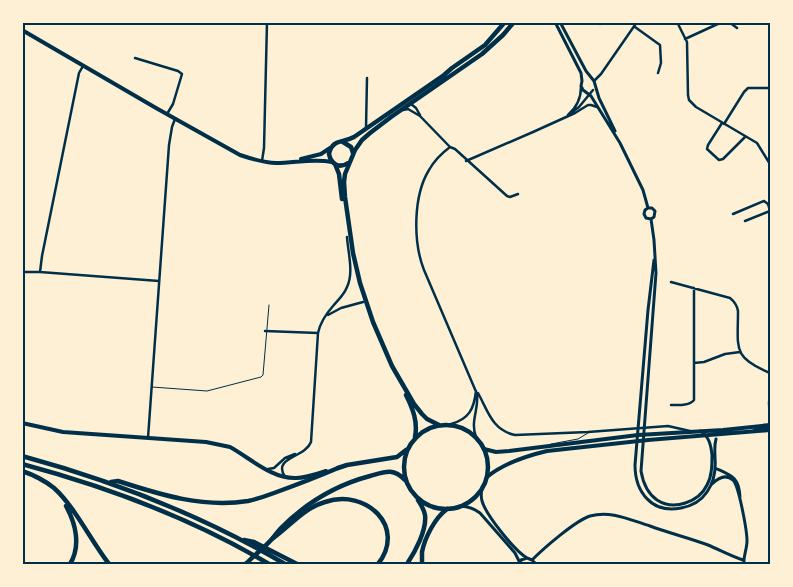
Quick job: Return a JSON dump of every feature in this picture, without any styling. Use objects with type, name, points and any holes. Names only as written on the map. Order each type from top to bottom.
[{"type":"main road","points":[[291,162],[321,154],[335,143],[354,137],[485,45],[505,22]]},
{"type":"main road","points":[[439,425],[427,419],[414,404],[384,349],[366,304],[353,253],[345,197],[345,174],[355,150],[362,140],[378,126],[482,54],[514,22]]},
{"type":"main road","points":[[22,30],[234,152],[252,159],[276,163],[316,160],[344,166],[350,162]]},
{"type":"main road","points":[[343,142],[350,146],[353,155]]},
{"type":"main road","points":[[330,148],[329,154],[339,174],[354,270],[363,302],[382,350],[412,409],[416,424],[415,437]]},
{"type":"main road","points":[[22,423],[62,432],[222,444],[230,446],[262,467],[286,478],[306,477],[347,465],[397,457],[407,450]]},
{"type":"main road","points":[[407,564],[419,542],[425,518],[424,509],[408,486],[406,480],[404,468],[407,450],[415,437],[422,431],[439,425],[451,424],[464,428],[476,437],[484,449],[488,468],[487,477],[482,489],[471,501],[446,509],[427,504],[416,497]]},
{"type":"main road","points":[[487,477],[506,465],[547,451],[706,436],[770,424]]},
{"type":"main road","points":[[723,432],[770,430]]},
{"type":"main road","points":[[484,449],[496,452],[638,435],[691,431],[712,434]]},
{"type":"main road","points":[[22,456],[109,482],[182,511],[285,564]]},
{"type":"main road","points":[[22,464],[96,486],[144,504],[210,533],[269,564]]},
{"type":"main road","points":[[109,482],[118,481],[186,500],[206,503],[228,503],[256,499],[295,486],[338,468]]},
{"type":"main road","points":[[22,471],[52,486],[68,504],[109,564]]},
{"type":"main road","points":[[246,564],[280,529],[317,499],[331,491],[347,483],[390,471],[406,480]]},
{"type":"main road","points":[[52,486],[68,510],[74,527],[76,551],[70,564]]},
{"type":"main road","points":[[271,540],[303,513],[316,505],[337,499],[355,500],[372,508],[385,526],[386,548],[384,556],[378,564]]},
{"type":"main road","points":[[422,564],[422,554],[428,537],[438,517],[446,509]]},
{"type":"main road","points":[[241,540],[254,542],[297,564]]},
{"type":"street","points":[[262,161],[264,148],[267,22]]},
{"type":"street","points":[[555,22],[581,73],[580,98],[567,116]]},
{"type":"street","points":[[560,22],[594,81],[599,98],[643,190],[648,208]]},
{"type":"street","points":[[596,22],[600,24],[600,22]]},
{"type":"street","points":[[567,116],[578,107],[592,90],[594,81],[601,74],[637,22]]},
{"type":"street","points":[[678,22],[686,42],[689,100],[696,107],[756,143],[770,164]]},
{"type":"street","points":[[685,39],[722,22]]},
{"type":"street","points":[[729,22],[737,28]]},
{"type":"street","points":[[635,27],[660,45],[661,63],[658,73]]},
{"type":"street","points":[[135,58],[178,70],[182,74],[173,104],[167,114]]},
{"type":"street","points":[[40,272],[79,73],[84,65]]},
{"type":"street","points":[[366,128],[367,78]]},
{"type":"street","points":[[582,81],[586,78],[594,81]]},
{"type":"street","points":[[581,86],[600,109],[620,143]]},
{"type":"street","points":[[745,136],[723,159],[719,160],[707,149],[748,88],[770,88]]},
{"type":"street","points":[[405,102],[411,103],[420,116]]},
{"type":"street","points":[[466,161],[533,132],[588,105],[600,109]]},
{"type":"street","points":[[399,111],[408,109],[420,116],[450,147],[507,196],[510,197],[518,194]]},
{"type":"street","points":[[148,438],[170,136],[175,119]]},
{"type":"street","points":[[450,147],[430,168],[420,191],[417,212],[418,247],[421,263],[433,293],[476,389],[494,423],[502,430],[515,435],[668,426],[691,431]]},
{"type":"street","points":[[767,159],[770,156]]},
{"type":"street","points":[[733,214],[764,201],[768,204],[770,211],[745,222]]},
{"type":"street","points":[[648,208],[644,214],[646,218],[652,219]]},
{"type":"street","points":[[648,208],[652,208],[655,212],[652,219],[656,273],[640,471],[644,484],[650,494],[657,500],[670,504],[683,504],[700,495],[708,484],[711,472],[710,440],[712,434]]},
{"type":"street","points":[[286,478],[282,472],[282,466],[286,461],[307,449],[310,442],[318,333],[321,323],[346,291],[350,278],[348,237]]},
{"type":"street","points":[[655,254],[636,451],[635,471],[638,486],[650,501],[661,507],[678,509],[690,506],[702,498],[718,478]]},
{"type":"street","points":[[22,272],[159,280]]},
{"type":"street","points":[[671,282],[730,298],[734,301],[738,311],[738,343],[740,352],[751,364],[770,373]]},
{"type":"street","points":[[671,405],[689,404],[694,400],[694,288]]},
{"type":"street","points":[[326,316],[341,308],[363,302]]},
{"type":"street","points":[[266,331],[318,333]]},
{"type":"street","points":[[694,363],[704,362],[716,356],[740,352]]},
{"type":"street","points":[[451,424],[468,416],[474,404],[476,389]]},
{"type":"street","points":[[476,389],[478,403],[473,425],[476,437]]},
{"type":"street","points":[[750,432],[759,428],[768,428],[770,424],[770,391]]},
{"type":"street","points":[[700,431],[710,443]]},
{"type":"street","points":[[712,434],[723,432]]},
{"type":"street","points":[[712,434],[715,468],[712,484]]},
{"type":"street","points":[[262,467],[274,468],[285,458],[301,452]]},
{"type":"street","points":[[711,472],[715,468]]},
{"type":"street","points":[[715,468],[729,474],[736,480],[740,488],[741,505]]},
{"type":"street","points":[[532,560],[578,522],[591,516],[603,514],[619,516],[682,536],[744,562],[747,538],[737,489],[733,481],[726,477],[718,478],[711,472]]},
{"type":"street","points":[[482,489],[482,502],[488,514],[517,550],[536,564]]},
{"type":"street","points":[[460,506],[470,507],[480,513],[515,553],[520,564]]},
{"type":"street","points":[[520,564],[521,560],[526,558]]},
{"type":"lane","points":[[151,387],[207,391],[261,377],[263,375],[269,305]]},
{"type":"lane","points":[[534,447],[578,439],[588,432]]}]
